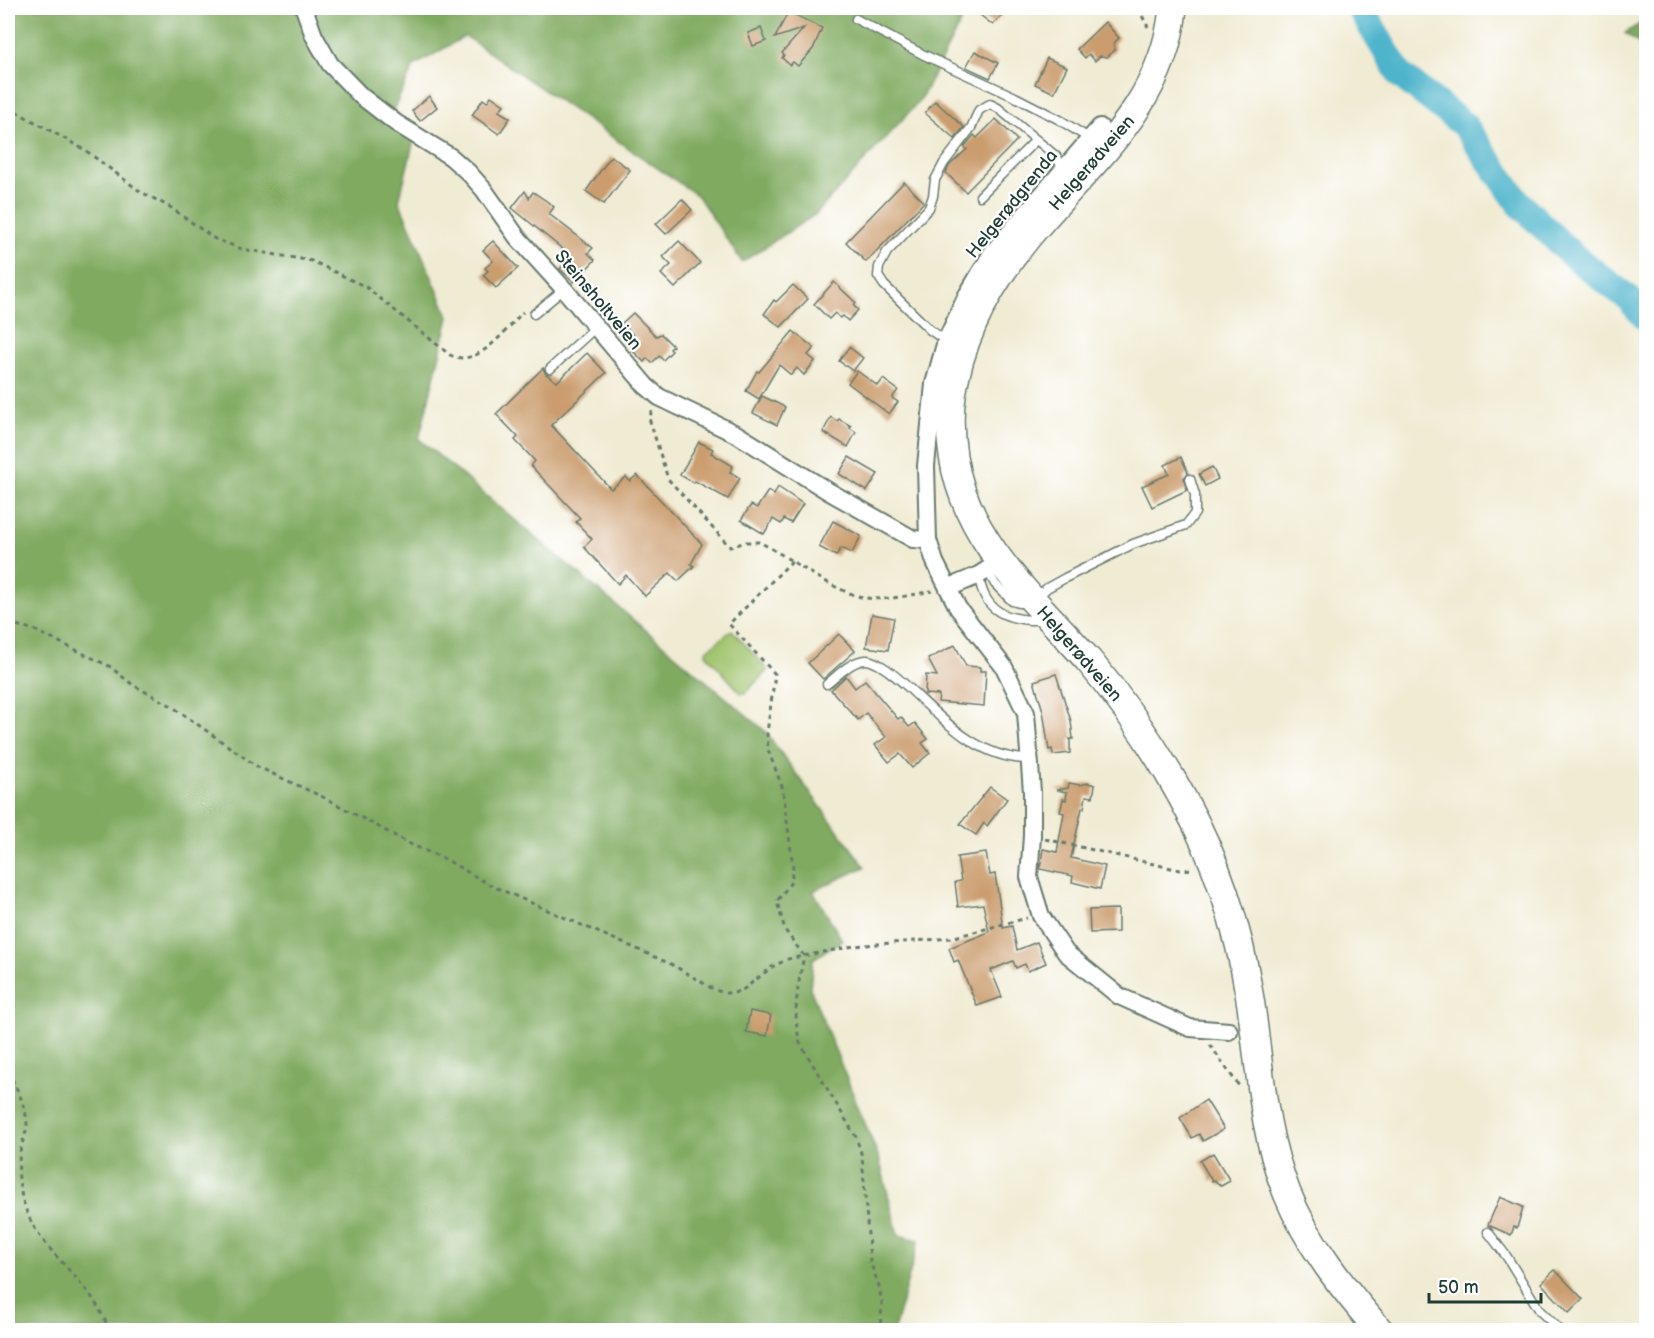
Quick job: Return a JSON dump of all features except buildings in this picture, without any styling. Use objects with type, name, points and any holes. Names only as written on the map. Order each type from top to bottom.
[{"type":"main road","name":"Helgerødveien","points":[[1173,8],[1160,64],[1134,114],[1107,149],[1030,235],[1004,268],[973,322],[961,352],[951,400],[954,465],[989,569],[1042,611],[1113,691],[1147,738],[1185,802],[1212,862],[1231,916],[1244,970],[1263,1103],[1273,1152],[1286,1191],[1296,1214],[1329,1269],[1379,1330]]},
{"type":"street","name":"Steinsholtveien","points":[[304,8],[314,36],[330,64],[361,96],[469,173],[517,237],[633,372],[659,397],[738,435],[913,539],[928,540]]},
{"type":"street","name":"Helgerødgrenda","points":[[1095,133],[992,253],[967,296],[946,341],[934,384],[926,466],[928,540],[935,562],[958,608],[1004,667],[1026,712],[1032,836],[1029,877],[1041,916],[1066,953],[1119,996],[1190,1028],[1229,1031]]},
{"type":"street","points":[[948,588],[989,569]]},
{"type":"lane","points":[[856,19],[922,54],[1042,111],[1095,133]]},
{"type":"lane","points":[[946,341],[930,330],[884,285],[878,276],[879,267],[887,252],[929,208],[939,171],[971,128],[979,110],[990,104],[1057,157],[1063,170]]},
{"type":"lane","points":[[980,196],[1036,140]]},
{"type":"lane","points":[[534,314],[564,289]]},
{"type":"lane","points":[[550,369],[596,327]]},
{"type":"lane","points":[[1042,611],[1047,588],[1133,544],[1185,525],[1195,513],[1195,495],[1190,479]]},
{"type":"lane","points":[[827,684],[856,662],[867,660],[895,676],[944,722],[976,743],[1000,755],[1014,759],[1030,759]]},
{"type":"lane","points":[[1488,1232],[1507,1257],[1539,1311],[1560,1330]]},
{"type":"path","points":[[8,107],[85,150],[141,192],[170,207],[215,239],[242,249],[312,261],[366,287],[457,359],[472,358],[482,352],[525,309],[534,314]]},
{"type":"path","points":[[659,397],[649,418],[668,479],[730,547],[746,542],[759,543],[845,590],[869,598],[894,597],[948,588]]},
{"type":"path","points":[[792,561],[729,624],[775,674],[767,733],[768,750],[783,789],[793,867],[790,882],[778,900],[778,905],[785,930],[804,956],[798,981],[796,1029],[800,1043],[856,1137],[862,1156],[870,1261],[879,1286],[882,1304],[880,1330]]},
{"type":"path","points":[[8,623],[32,629],[109,666],[133,685],[170,705],[258,767],[325,798],[412,845],[445,859],[490,885],[671,964],[715,990],[725,993],[734,993],[744,989],[781,962],[804,956],[854,946],[951,938],[1041,916]]},
{"type":"path","points":[[1032,836],[1180,870],[1197,869],[1212,862]]},
{"type":"path","points":[[8,1071],[25,1111],[27,1127],[20,1152],[18,1181],[26,1209],[42,1240],[92,1296],[110,1330]]},
{"type":"green space","points":[[8,8],[968,8],[921,99],[816,214],[742,262],[698,196],[465,36],[414,66],[389,119],[414,140],[399,201],[449,317],[419,439],[764,730],[865,867],[813,891],[842,940],[813,959],[810,988],[879,1158],[898,1235],[919,1240],[894,1330],[8,1330]]},
{"type":"green space","points":[[1646,20],[1646,49],[1625,33]]},
{"type":"green space","points":[[732,630],[767,669],[745,693],[741,693],[706,654],[706,651]]},
{"type":"waterway","points":[[1360,8],[1400,75],[1464,125],[1519,203],[1572,255],[1628,298],[1646,318]]}]
